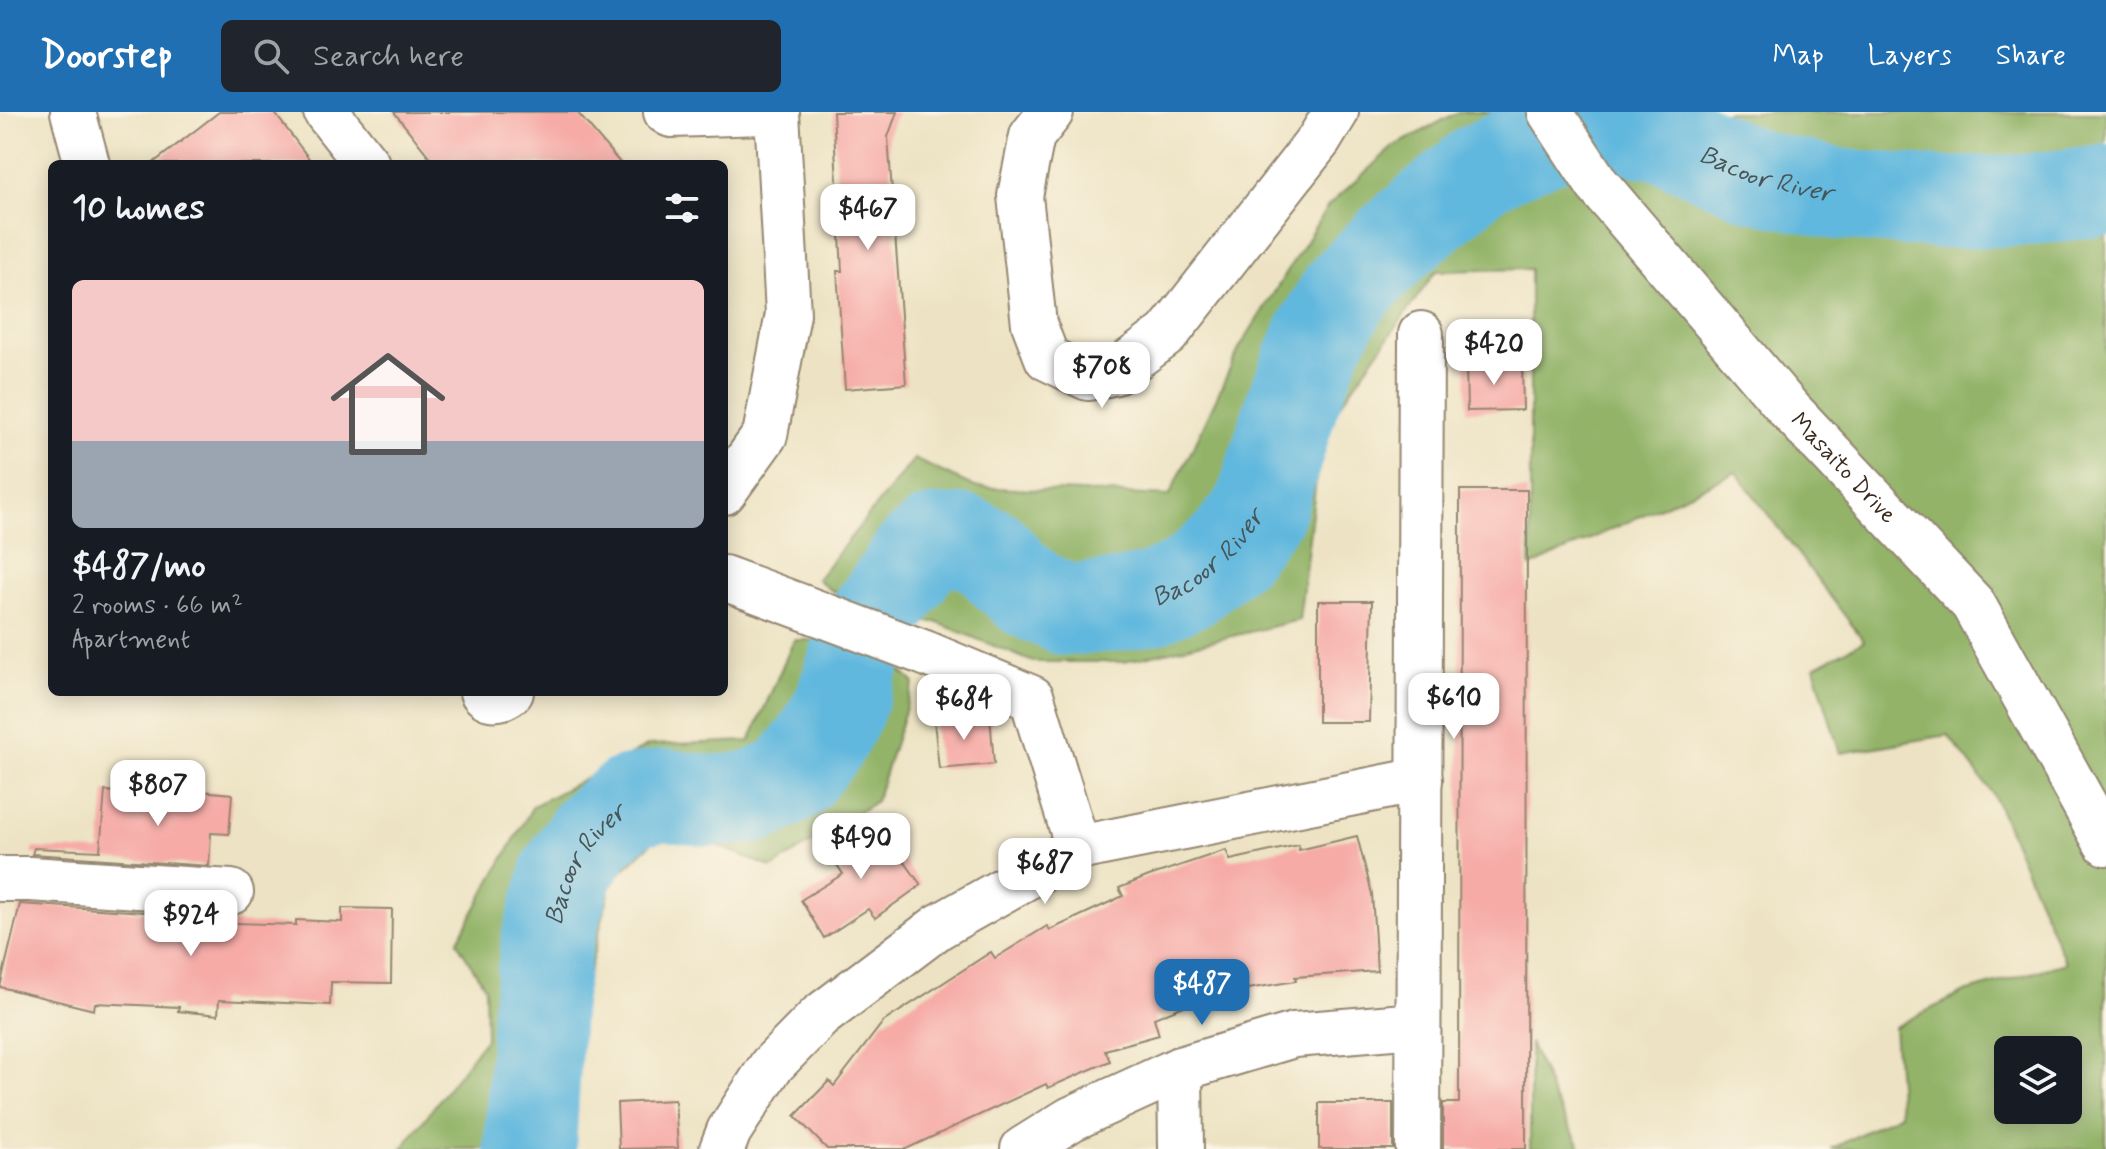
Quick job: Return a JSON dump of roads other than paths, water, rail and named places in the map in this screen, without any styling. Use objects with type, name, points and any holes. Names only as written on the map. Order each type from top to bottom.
[{"type":"street","points":[[73,112],[86,160]]},
{"type":"street","points":[[326,112],[364,160]]},
{"type":"street","points":[[666,112],[671,115],[764,112]]},
{"type":"street","points":[[728,486],[765,435],[788,314],[777,112]]},
{"type":"street","points":[[1051,112],[1032,136],[1020,196],[1034,324],[1047,358],[1088,378],[1116,372],[1167,334],[1319,140],[1336,112]]},
{"type":"street","name":"Masaito Drive","points":[[1550,112],[1597,184],[1788,408],[1973,604],[2106,843]]},
{"type":"street","points":[[1418,1149],[1421,334]]},
{"type":"street","points":[[728,580],[925,653],[1032,698],[1078,848]]},
{"type":"street","points":[[486,696],[495,700],[506,696]]},
{"type":"street","points":[[722,1149],[729,1131],[771,1066],[820,1016],[938,927],[1078,848],[1420,780]]},
{"type":"street","points":[[0,879],[231,892]]},
{"type":"street","points":[[1023,1149],[1071,1119],[1180,1069],[1294,1035],[1418,1025]]},
{"type":"street","points":[[1180,1069],[1181,1149]]},
{"type":"waterway","name":"Bacoor River","points":[[530,1149],[538,1010],[547,942],[567,872],[593,832],[630,801],[664,795],[711,801],[753,798],[790,779],[819,744],[839,707],[869,625],[917,556],[933,542],[962,540],[989,552],[1031,594],[1067,610],[1151,599],[1188,583],[1230,548],[1260,508],[1293,401],[1319,338],[1346,291],[1393,243],[1481,168],[1586,123],[1660,134],[1756,176],[1837,194],[1943,203],[2024,200],[2106,190]]}]
